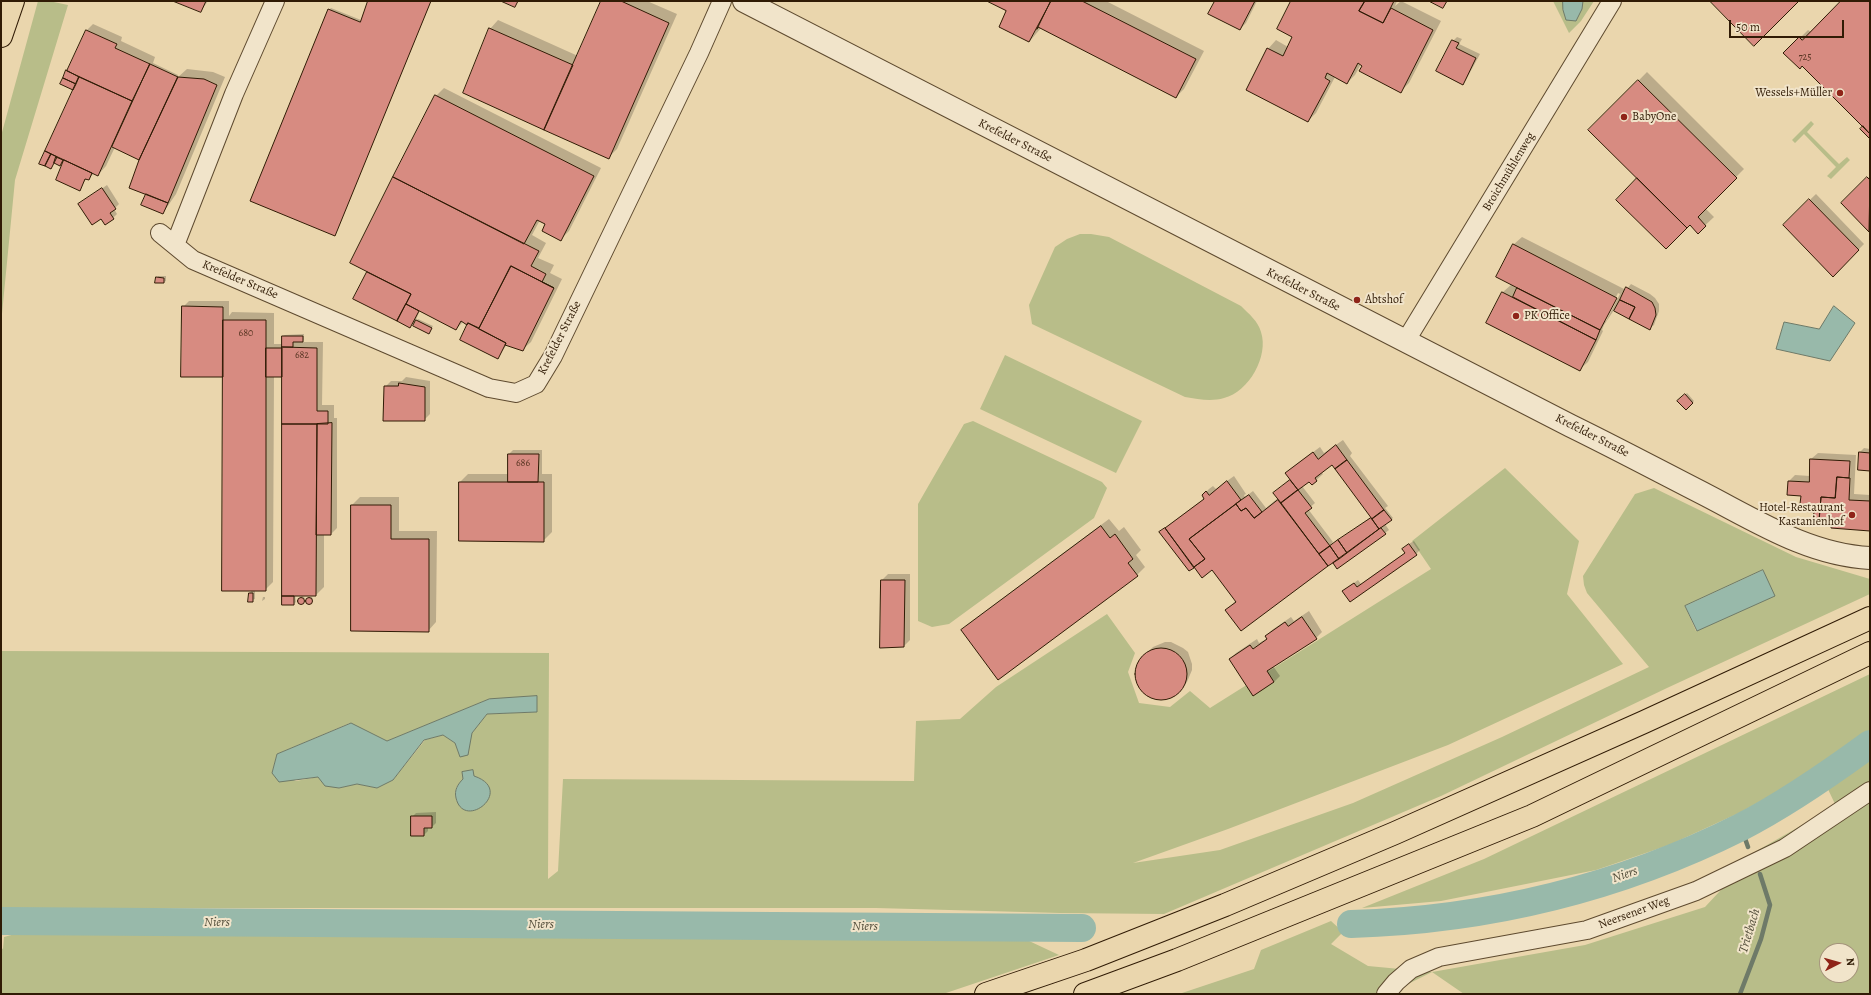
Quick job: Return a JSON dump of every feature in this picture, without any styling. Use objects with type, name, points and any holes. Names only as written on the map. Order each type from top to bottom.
[{"type":"main road","points":[[1,36],[13,1]]},
{"type":"main road","points":[[986,994],[1086,960],[1224,905],[1395,833],[1644,722],[1870,618]]},
{"type":"main road","points":[[1085,994],[1177,960],[1532,816],[1870,653]]},
{"type":"street","points":[[175,245],[234,94],[275,1]]},
{"type":"street","name":"Krefelder Straße","points":[[160,234],[193,260],[489,388],[516,392],[536,384],[553,356],[699,53],[722,1]]},
{"type":"street","name":"Krefelder Straße","points":[[744,1],[1405,342],[1798,541],[1831,553],[1870,558]]},
{"type":"street","name":"Broichmühlenweg","points":[[1405,342],[1612,1]]},
{"type":"street","name":"Neersener Weg","points":[[1386,994],[1396,982],[1411,969],[1439,956],[1587,930],[1696,891],[1785,848],[1870,791]]},
{"type":"green space","points":[[38,1],[49,1],[68,5],[15,180],[1,324],[1,136]]},
{"type":"green space","points":[[1553,1],[1594,1],[1581,21],[1569,33]]},
{"type":"green space","points":[[1811,121],[1814,124],[1807,132],[1839,164],[1847,157],[1850,160],[1831,179],[1827,176],[1836,167],[1804,134],[1795,143],[1792,140]]},
{"type":"green space","points":[[1080,234],[1109,237],[1241,306],[1258,324],[1263,341],[1259,362],[1249,381],[1241,389],[1224,398],[1209,400],[1185,397],[1032,324],[1029,305],[1055,247],[1067,239]]},
{"type":"green space","points":[[1005,355],[1142,421],[1116,473],[980,409]]},
{"type":"green space","points":[[973,421],[1102,482],[1107,488],[1094,518],[949,624],[932,627],[918,621],[918,504],[964,424]]},
{"type":"green space","points":[[1505,468],[1579,541],[1567,594],[1623,664],[1448,745],[1228,829],[1133,863],[1220,850],[1353,803],[1502,737],[1649,667],[1587,593],[1583,576],[1635,494],[1654,488],[1796,557],[1870,579],[1870,594],[1667,688],[1441,796],[1164,914],[876,908],[1,908],[1,651],[549,653],[548,879],[558,871],[563,779],[914,781],[916,721],[960,719],[996,687],[1107,614],[1135,653],[1128,672],[1139,703],[1170,707],[1190,691],[1210,708],[1431,569],[1412,541]],"holes":[[[1763,570],[1774,596],[1696,631],[1685,606]],[[489,699],[537,712],[487,714],[472,733],[460,757],[455,743],[443,735],[425,740],[393,780],[377,788],[357,784],[339,788],[318,777],[296,781],[272,773],[277,754],[350,723],[387,741]],[[474,776],[480,778],[488,786],[490,792],[457,801],[457,787],[465,779]],[[411,816],[432,816],[432,827],[424,828],[424,836],[411,836]]]},
{"type":"green space","points":[[1870,674],[1870,735],[1828,763],[1741,812],[1669,845],[1596,870],[1441,901],[1362,908],[1484,859]]},
{"type":"green space","points":[[1870,751],[1870,994],[1464,994],[1432,972],[1585,945],[1705,907],[1733,877],[1751,869],[1753,853],[1811,820],[1835,804],[1826,785]]},
{"type":"green space","points":[[1331,921],[1343,932],[1331,944],[1368,966],[1432,972],[1402,987],[1396,994],[1179,994],[1254,969],[1261,950]]},
{"type":"green space","points":[[26,931],[306,934],[902,933],[1027,940],[1059,955],[943,994],[1,994],[1,948],[3,949],[4,937]]},
{"type":"shaded area","points":[[1563,1],[1583,1],[1582,9],[1576,21],[1566,20],[1563,10]]},
{"type":"shaded area","points":[[1834,306],[1855,323],[1830,361],[1776,349],[1784,322],[1819,329]]},
{"type":"shaded area","points":[[1763,570],[1775,596],[1697,631],[1685,606]]},
{"type":"shaded area","points":[[537,696],[537,712],[487,714],[472,733],[468,755],[460,757],[455,743],[443,735],[424,740],[393,780],[377,788],[357,784],[339,788],[325,786],[318,777],[279,782],[272,773],[277,754],[351,723],[387,741],[489,699]]},
{"type":"shaded area","points":[[473,770],[474,776],[486,782],[490,790],[489,798],[484,805],[476,810],[468,811],[461,807],[456,798],[456,790],[463,779],[462,772]]},
{"type":"building","points":[[173,1],[206,1],[201,12]]},
{"type":"building","points":[[368,1],[431,1],[335,236],[250,201],[328,9],[360,22]]},
{"type":"building","points":[[501,1],[518,1],[515,7]]},
{"type":"building","points":[[601,1],[621,1],[669,23],[609,159],[544,130]]},
{"type":"building","points":[[987,1],[1051,1],[1029,42],[999,27],[1006,11]]},
{"type":"building","points":[[1051,1],[1082,1],[1196,59],[1176,98],[1038,27]]},
{"type":"building","points":[[1215,1],[1255,1],[1240,30],[1208,14]]},
{"type":"building","points":[[1291,1],[1365,1],[1359,11],[1383,23],[1391,8],[1433,30],[1401,93],[1359,71],[1362,66],[1358,63],[1347,84],[1327,73],[1325,78],[1330,81],[1308,122],[1246,90],[1267,48],[1283,56],[1292,37],[1277,29]]},
{"type":"building","points":[[1365,1],[1394,1],[1383,23],[1359,11]]},
{"type":"building","points":[[1429,1],[1447,1],[1443,8]]},
{"type":"building","points":[[1710,1],[1799,1],[1754,46]]},
{"type":"building","points":[[1841,1],[1870,1],[1870,134],[1802,66],[1800,69],[1783,53],[1799,37],[1802,40]]},
{"type":"building","points":[[489,28],[573,65],[544,130],[463,93]]},
{"type":"building","points":[[86,30],[117,44],[115,48],[150,64],[132,101],[67,71]]},
{"type":"building","points":[[1452,40],[1459,43],[1456,48],[1476,58],[1463,85],[1436,71]]},
{"type":"building","points":[[150,64],[178,77],[139,160],[112,147]]},
{"type":"building","points":[[66,70],[79,77],[76,84],[63,78]]},
{"type":"building","points":[[79,77],[132,101],[98,176],[45,151]]},
{"type":"building","points":[[178,77],[204,79],[217,85],[168,203],[129,188],[139,160]]},
{"type":"building","points":[[63,78],[76,84],[73,90],[60,84]]},
{"type":"building","points":[[1638,80],[1737,178],[1698,217],[1706,226],[1698,234],[1690,225],[1687,228],[1588,130]]},
{"type":"building","points":[[435,95],[594,176],[561,241],[542,231],[545,224],[537,220],[524,244],[393,177]]},
{"type":"building","points":[[1863,126],[1870,134],[1870,139],[1860,129]]},
{"type":"building","points":[[45,151],[51,154],[45,166],[39,164]]},
{"type":"building","points":[[51,154],[57,157],[51,169],[45,166]]},
{"type":"building","points":[[56,157],[63,160],[60,166],[54,163]]},
{"type":"building","points":[[64,160],[92,173],[89,180],[85,179],[80,191],[56,180]]},
{"type":"building","points":[[393,177],[539,251],[531,266],[546,274],[542,282],[511,266],[479,328],[468,323],[467,325],[461,321],[456,330],[406,304],[411,294],[350,263]]},
{"type":"building","points":[[1867,177],[1870,180],[1869,232],[1841,203]]},
{"type":"building","points":[[1637,178],[1687,228],[1666,249],[1616,200]]},
{"type":"building","points":[[102,188],[116,209],[110,213],[114,219],[105,225],[101,219],[92,225],[78,204]]},
{"type":"building","points":[[146,194],[168,203],[163,214],[141,205]]},
{"type":"building","points":[[1809,199],[1859,250],[1833,277],[1783,225]]},
{"type":"building","points":[[1513,244],[1617,298],[1600,330],[1496,277]]},
{"type":"building","points":[[511,266],[554,288],[523,351],[505,345],[506,343],[479,329]]},
{"type":"building","points":[[367,272],[411,294],[397,321],[353,299]]},
{"type":"building","points":[[156,277],[164,278],[164,283],[155,283]]},
{"type":"building","points":[[1626,287],[1652,302],[1656,315],[1650,330],[1629,319],[1635,307],[1620,300]]},
{"type":"building","points":[[1517,288],[1600,330],[1596,340],[1513,297]]},
{"type":"building","points":[[1502,292],[1596,340],[1580,371],[1486,323]]},
{"type":"building","points":[[1620,300],[1635,307],[1629,319],[1614,311]]},
{"type":"building","points":[[406,304],[419,311],[410,328],[397,321]]},
{"type":"building","points":[[182,306],[223,307],[223,377],[181,377]]},
{"type":"building","points":[[223,320],[266,320],[266,591],[222,591]]},
{"type":"building","points":[[416,320],[432,328],[429,334],[413,326]]},
{"type":"building","points":[[468,323],[506,343],[498,359],[460,340]]},
{"type":"building","points":[[282,336],[303,336],[303,342],[293,342],[293,347],[282,347]]},
{"type":"building","points":[[282,347],[317,348],[317,411],[328,411],[328,424],[282,424]]},
{"type":"building","points":[[266,348],[282,348],[282,377],[266,377]]},
{"type":"building","points":[[399,383],[425,387],[425,421],[383,421],[384,386],[398,386]]},
{"type":"building","points":[[1685,394],[1693,403],[1686,410],[1677,401]]},
{"type":"building","points":[[332,423],[331,535],[316,535],[317,424]]},
{"type":"building","points":[[282,424],[317,424],[316,596],[282,596]]},
{"type":"building","points":[[1336,445],[1347,460],[1335,469],[1332,465],[1315,478],[1317,481],[1312,485],[1309,482],[1298,490],[1285,473],[1313,452],[1318,459]]},
{"type":"building","points":[[1859,452],[1870,453],[1870,471],[1858,470]]},
{"type":"building","points":[[508,454],[539,454],[538,482],[508,482]]},
{"type":"building","points":[[1810,459],[1850,461],[1849,478],[1837,477],[1835,498],[1821,497],[1819,520],[1813,520],[1814,512],[1799,511],[1801,496],[1787,495],[1788,481],[1809,482]]},
{"type":"building","points":[[1347,460],[1384,510],[1372,519],[1335,469]]},
{"type":"building","points":[[1837,477],[1850,478],[1849,500],[1870,501],[1870,531],[1831,528],[1832,522],[1819,522],[1821,497],[1835,498]]},
{"type":"building","points":[[1290,480],[1298,490],[1281,503],[1273,493]]},
{"type":"building","points":[[1227,481],[1241,500],[1189,539],[1205,559],[1194,567],[1165,528],[1204,499],[1202,495],[1206,491],[1209,495]]},
{"type":"building","points":[[459,482],[544,482],[544,542],[459,541]]},
{"type":"building","points":[[1298,490],[1312,508],[1305,513],[1330,546],[1319,554],[1281,503]]},
{"type":"building","points":[[1249,495],[1262,512],[1254,518],[1246,508],[1241,511],[1236,504]]},
{"type":"building","points":[[1278,500],[1328,566],[1241,631],[1225,610],[1236,602],[1212,570],[1202,578],[1194,567],[1205,559],[1189,539],[1236,504],[1241,511],[1246,508],[1254,518]]},
{"type":"building","points":[[351,505],[391,505],[391,539],[429,539],[429,632],[351,631]]},
{"type":"building","points":[[1384,510],[1392,520],[1379,529],[1372,519]]},
{"type":"building","points":[[1371,518],[1379,529],[1347,553],[1338,540]]},
{"type":"building","points":[[1101,526],[1110,538],[1115,534],[1133,559],[1128,563],[1138,576],[998,680],[961,630]]},
{"type":"building","points":[[1165,528],[1194,568],[1189,571],[1159,532]]},
{"type":"building","points":[[1381,528],[1386,534],[1337,569],[1333,563]]},
{"type":"building","points":[[1338,540],[1347,553],[1339,559],[1330,546]]},
{"type":"building","points":[[1409,544],[1417,555],[1350,602],[1342,591],[1354,583],[1357,587],[1405,553],[1402,549]]},
{"type":"building","points":[[1330,546],[1339,559],[1328,566],[1319,554]]},
{"type":"building","points":[[881,580],[905,580],[904,647],[880,648]]},
{"type":"building","points":[[249,593],[253,593],[253,602],[248,602]]},
{"type":"building","points":[[282,596],[294,596],[294,605],[282,605]]},
{"type":"building","points":[[301,597],[304,598],[304,604],[301,605],[298,604],[297,601],[298,598]]},
{"type":"building","points":[[309,597],[312,598],[312,604],[309,605],[306,604],[305,601],[306,598]]},
{"type":"building","points":[[1302,617],[1317,639],[1267,671],[1274,682],[1253,696],[1229,659],[1250,645],[1253,649],[1267,639],[1265,636],[1285,622],[1288,626]]},
{"type":"building","points":[[1161,648],[1171,650],[1179,656],[1185,664],[1187,674],[1185,684],[1179,692],[1171,698],[1161,700],[1151,698],[1143,692],[1137,684],[1135,674],[1137,664],[1143,656],[1151,650]]},
{"type":"building","points":[[411,816],[432,816],[432,828],[424,828],[424,836],[411,836]]},
{"type":"waterway","name":"Niers","points":[[1351,924],[1452,916],[1502,908],[1551,897],[1648,867],[1695,849],[1758,818],[1807,788],[1870,744]]},
{"type":"waterway","name":"Trietbach","points":[[1741,827],[1748,847]]},
{"type":"waterway","name":"Trietbach","points":[[1740,994],[1761,939],[1770,905],[1760,874]]},
{"type":"waterway","name":"Niers","points":[[1,921],[1082,928]]},
{"type":"place","name":"Wessels+Müller","points":[[1840,93]]},
{"type":"place","name":"BabyOne","points":[[1624,117]]},
{"type":"place","name":"Abtshof","points":[[1357,300]]},
{"type":"place","name":"PK Office","points":[[1516,316]]},
{"type":"place","name":"Hotel-Restaurant Kastanienhof","points":[[1852,515]]}]
